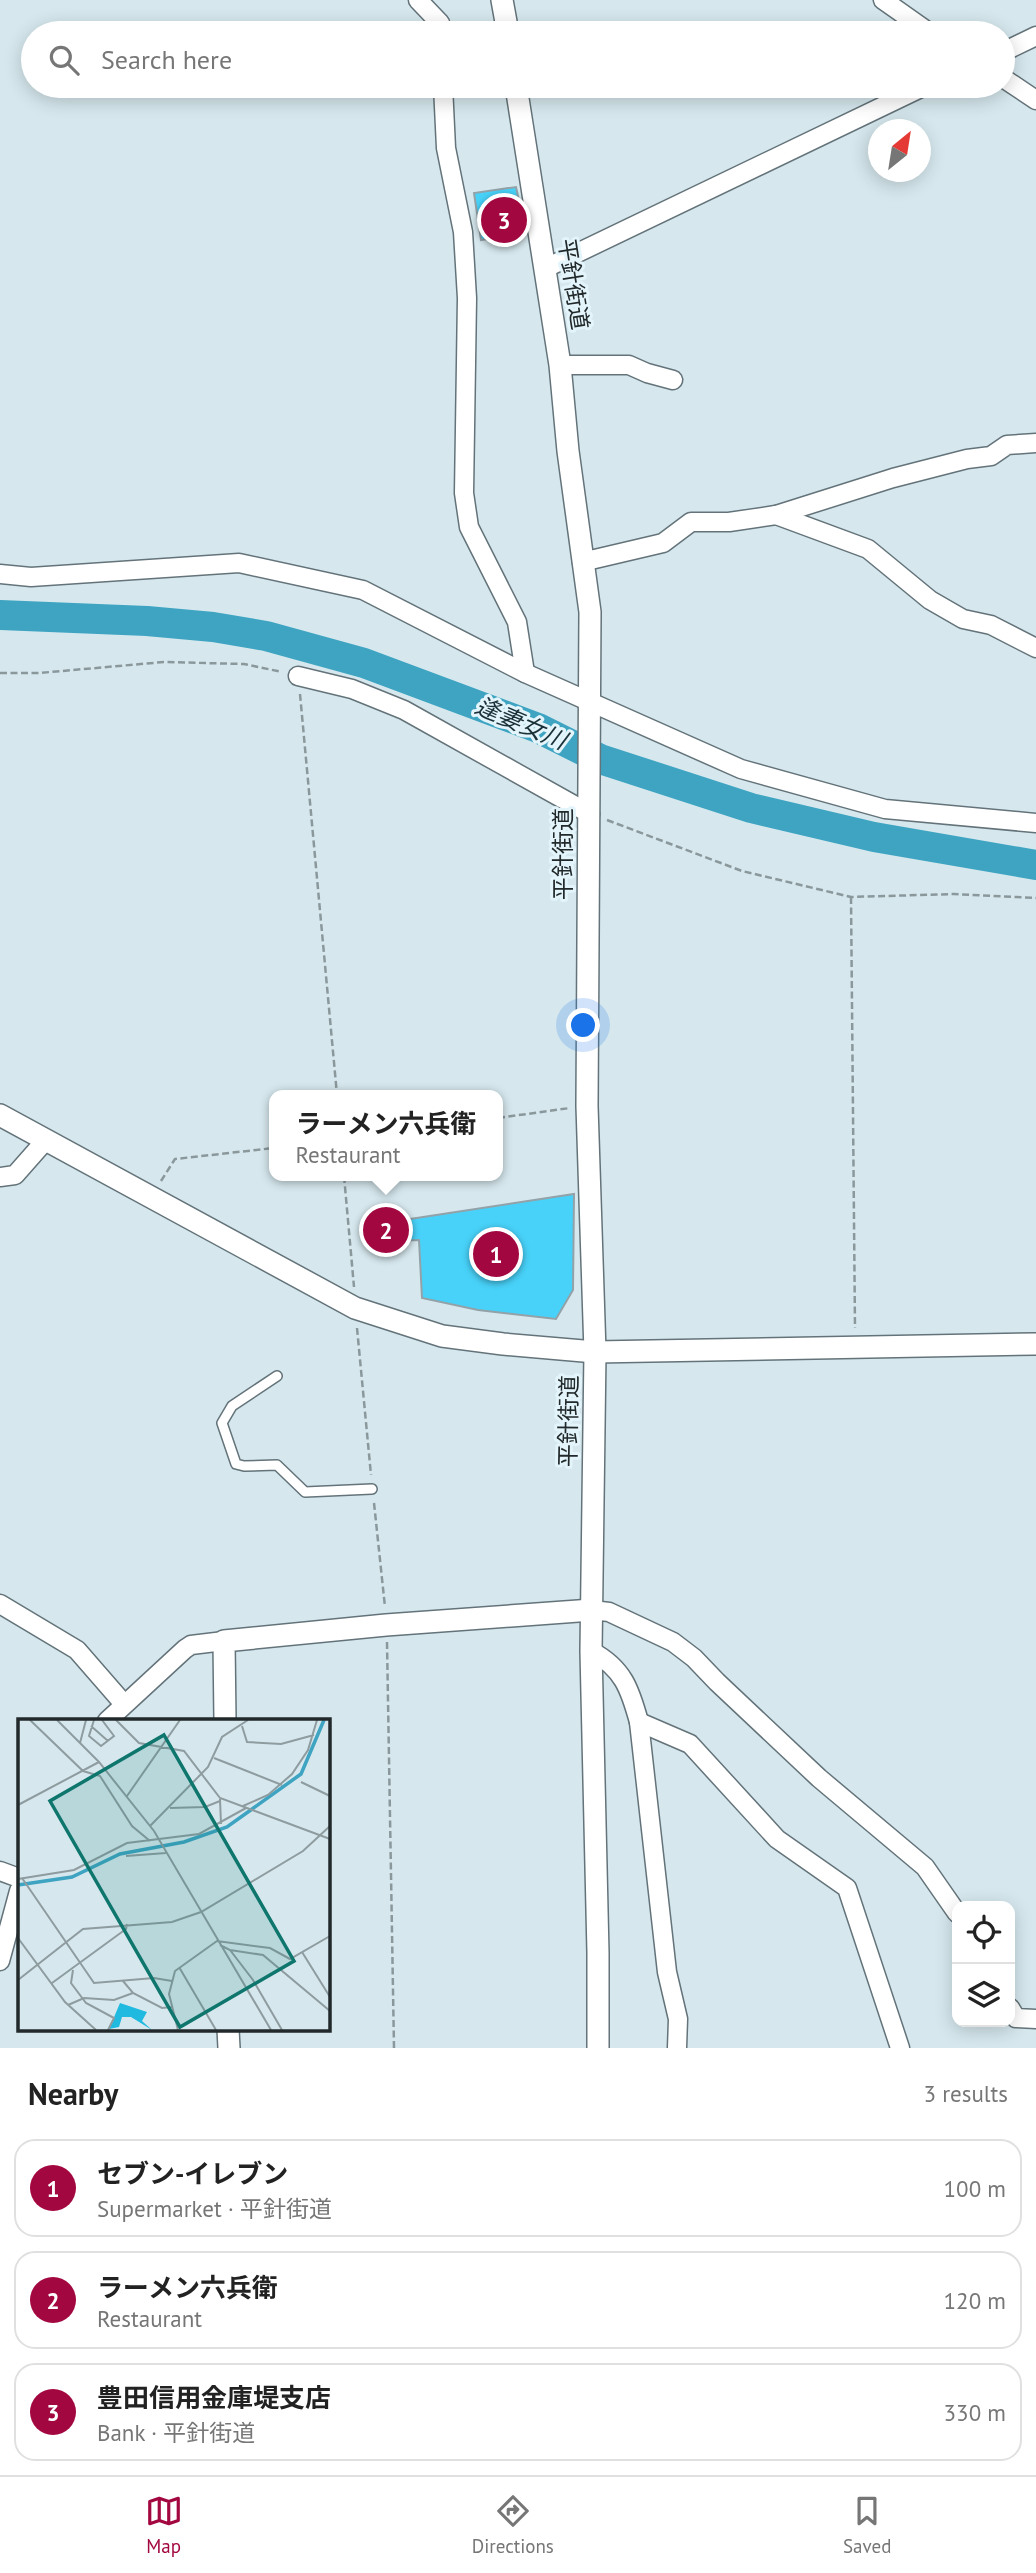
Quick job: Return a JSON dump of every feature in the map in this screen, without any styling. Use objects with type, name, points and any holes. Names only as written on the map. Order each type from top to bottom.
[{"type":"street","points":[[418,0],[438,21]]},
{"type":"street","points":[[502,0],[506,21]]},
{"type":"street","points":[[883,0],[913,21]]},
{"type":"street","points":[[1015,46],[1036,36]]},
{"type":"street","points":[[1015,87],[1036,100]]},
{"type":"street","points":[[444,98],[446,148],[463,232],[467,298],[464,493],[469,527],[517,622],[525,673]]},
{"type":"street","name":"平針街道","points":[[518,98],[560,365],[590,612],[587,700],[590,804],[587,1106],[595,1352],[591,1651],[598,2048]]},
{"type":"street","points":[[546,268],[900,98]]},
{"type":"street","points":[[560,365],[629,365],[673,380]]},
{"type":"street","points":[[582,562],[663,543],[691,522],[729,522],[776,515],[893,478],[991,456],[1007,445],[1036,443]]},
{"type":"street","points":[[776,515],[868,549],[930,600],[963,619],[991,625],[1036,648]]},
{"type":"street","points":[[0,574],[31,577],[239,563],[363,590],[525,673],[741,769],[885,809],[1036,823]]},
{"type":"street","points":[[298,676],[352,690],[404,710],[590,804]]},
{"type":"street","points":[[0,1115],[355,1308],[442,1336],[595,1352],[1036,1344]]},
{"type":"street","points":[[0,1177],[15,1175],[46,1141]]},
{"type":"street","points":[[0,1604],[77,1650],[124,1704]]},
{"type":"street","points":[[109,1719],[191,1645],[386,1625],[592,1610],[609,1612],[673,1643],[694,1658],[819,1778],[925,1867],[952,1906]]},
{"type":"street","points":[[224,1641],[225,1719]]},
{"type":"street","points":[[591,1651],[607,1659],[618,1670],[632,1696],[639,1722],[667,1972],[678,2019],[677,2048]]},
{"type":"street","points":[[639,1722],[690,1744],[777,1839],[847,1888],[900,2048]]},
{"type":"street","points":[[0,1871],[18,1878]]},
{"type":"street","points":[[0,1961],[18,1895]]},
{"type":"street","points":[[1015,2016],[1036,2019]]},
{"type":"street","points":[[228,2030],[229,2048]]},
{"type":"lane","points":[[277,1376],[232,1406],[222,1423],[236,1464],[277,1465],[305,1492],[372,1489]]},
{"type":"path","points":[[0,673],[40,673],[164,662],[244,664],[298,676],[337,1090]]},
{"type":"path","points":[[590,804],[742,871],[851,897],[954,894],[1036,898]]},
{"type":"path","points":[[851,897],[856,1346]]},
{"type":"path","points":[[503,1117],[587,1106]]},
{"type":"path","points":[[151,1197],[175,1158],[269,1149]]},
{"type":"path","points":[[344,1181],[386,1625],[394,2048]]},
{"type":"building","points":[[516,187],[526,233],[481,240],[474,193]]},
{"type":"building","points":[[574,1194],[573,1290],[556,1319],[478,1310],[422,1298],[419,1240],[366,1242],[366,1221],[410,1219]]},
{"type":"waterway","name":"逢妻女川","points":[[0,615],[147,621],[213,627],[266,636],[364,663],[538,728],[600,759],[751,808],[874,837],[1036,865]]},
{"type":"place","name":"豊田信用金庫堤支店","points":[[504,220]]},
{"type":"place","name":"ラーメン六兵衛","points":[[386,1230]]},
{"type":"place","name":"セブン-イレブン","points":[[496,1254]]}]
